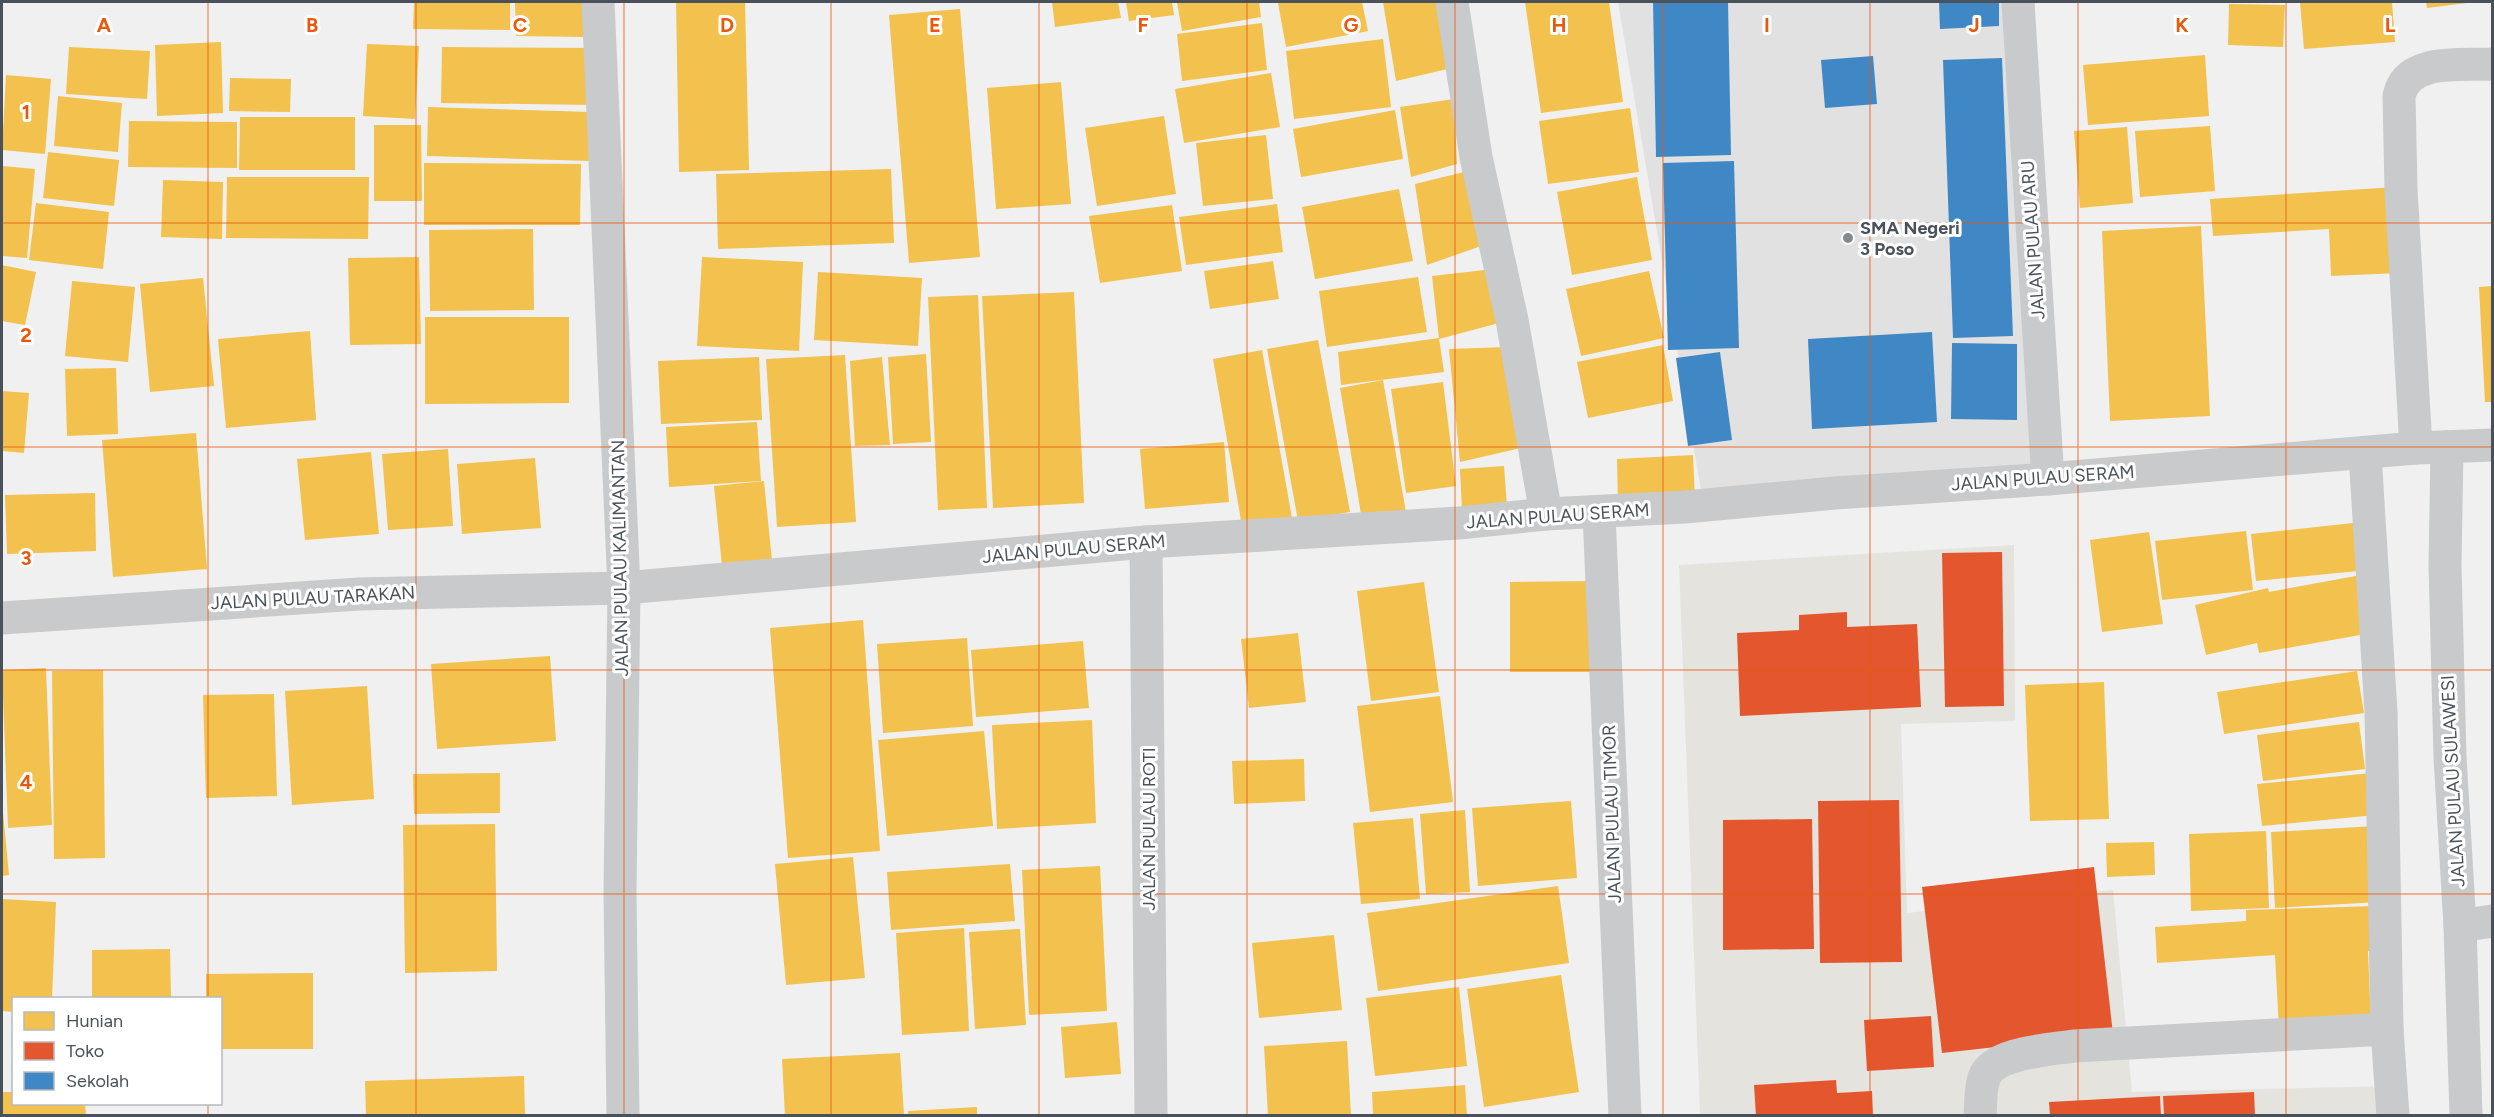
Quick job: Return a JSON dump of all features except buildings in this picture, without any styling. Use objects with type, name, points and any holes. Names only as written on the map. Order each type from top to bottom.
[{"type":"street","name":"JALAN PULAU KALIMANTAN","points":[[598,2],[624,588],[620,893],[623,1116]]},
{"type":"street","points":[[1452,2],[1476,157],[1512,320],[1546,514]]},
{"type":"street","name":"JALAN PULAU ARU","points":[[2018,2],[2048,479]]},
{"type":"street","name":"JALAN PULAU SULAWESI","points":[[2466,1116],[2460,926],[2450,757],[2445,565],[2401,189],[2400,96],[2401,86],[2417,71],[2429,68],[2493,64]]},
{"type":"street","name":"JALAN PULAU SERAM","points":[[624,588],[1146,542],[1459,523],[1546,514],[1599,513],[2431,447],[2493,445]]},
{"type":"street","points":[[2365,454],[2381,712],[2387,1029],[2393,1116]]},
{"type":"street","name":"JALAN PULAU TIMOR","points":[[1599,513],[1625,1116]]},
{"type":"street","name":"JALAN PULAU ROTI","points":[[1146,542],[1151,1116]]},
{"type":"street","name":"JALAN PULAU TARAKAN","points":[[2,618],[359,594],[624,588]]},
{"type":"street","points":[[2460,926],[2493,921]]},
{"type":"street","points":[[1980,1116],[1984,1078],[1990,1066],[2002,1059],[2074,1046],[2387,1029]]},
{"type":"shaded area","name":"SMA Negeri 3 Poso","points":[[1618,2],[2025,2],[2051,474],[1702,496]]},
{"type":"shaded area","points":[[2014,545],[2015,721],[1901,724],[1907,913],[2113,890],[2132,1092],[2390,1086],[2391,1115],[1700,1115],[1679,565]]},
{"type":"place","name":"SMA Negeri 3 Poso","points":[[1848,238]]}]
